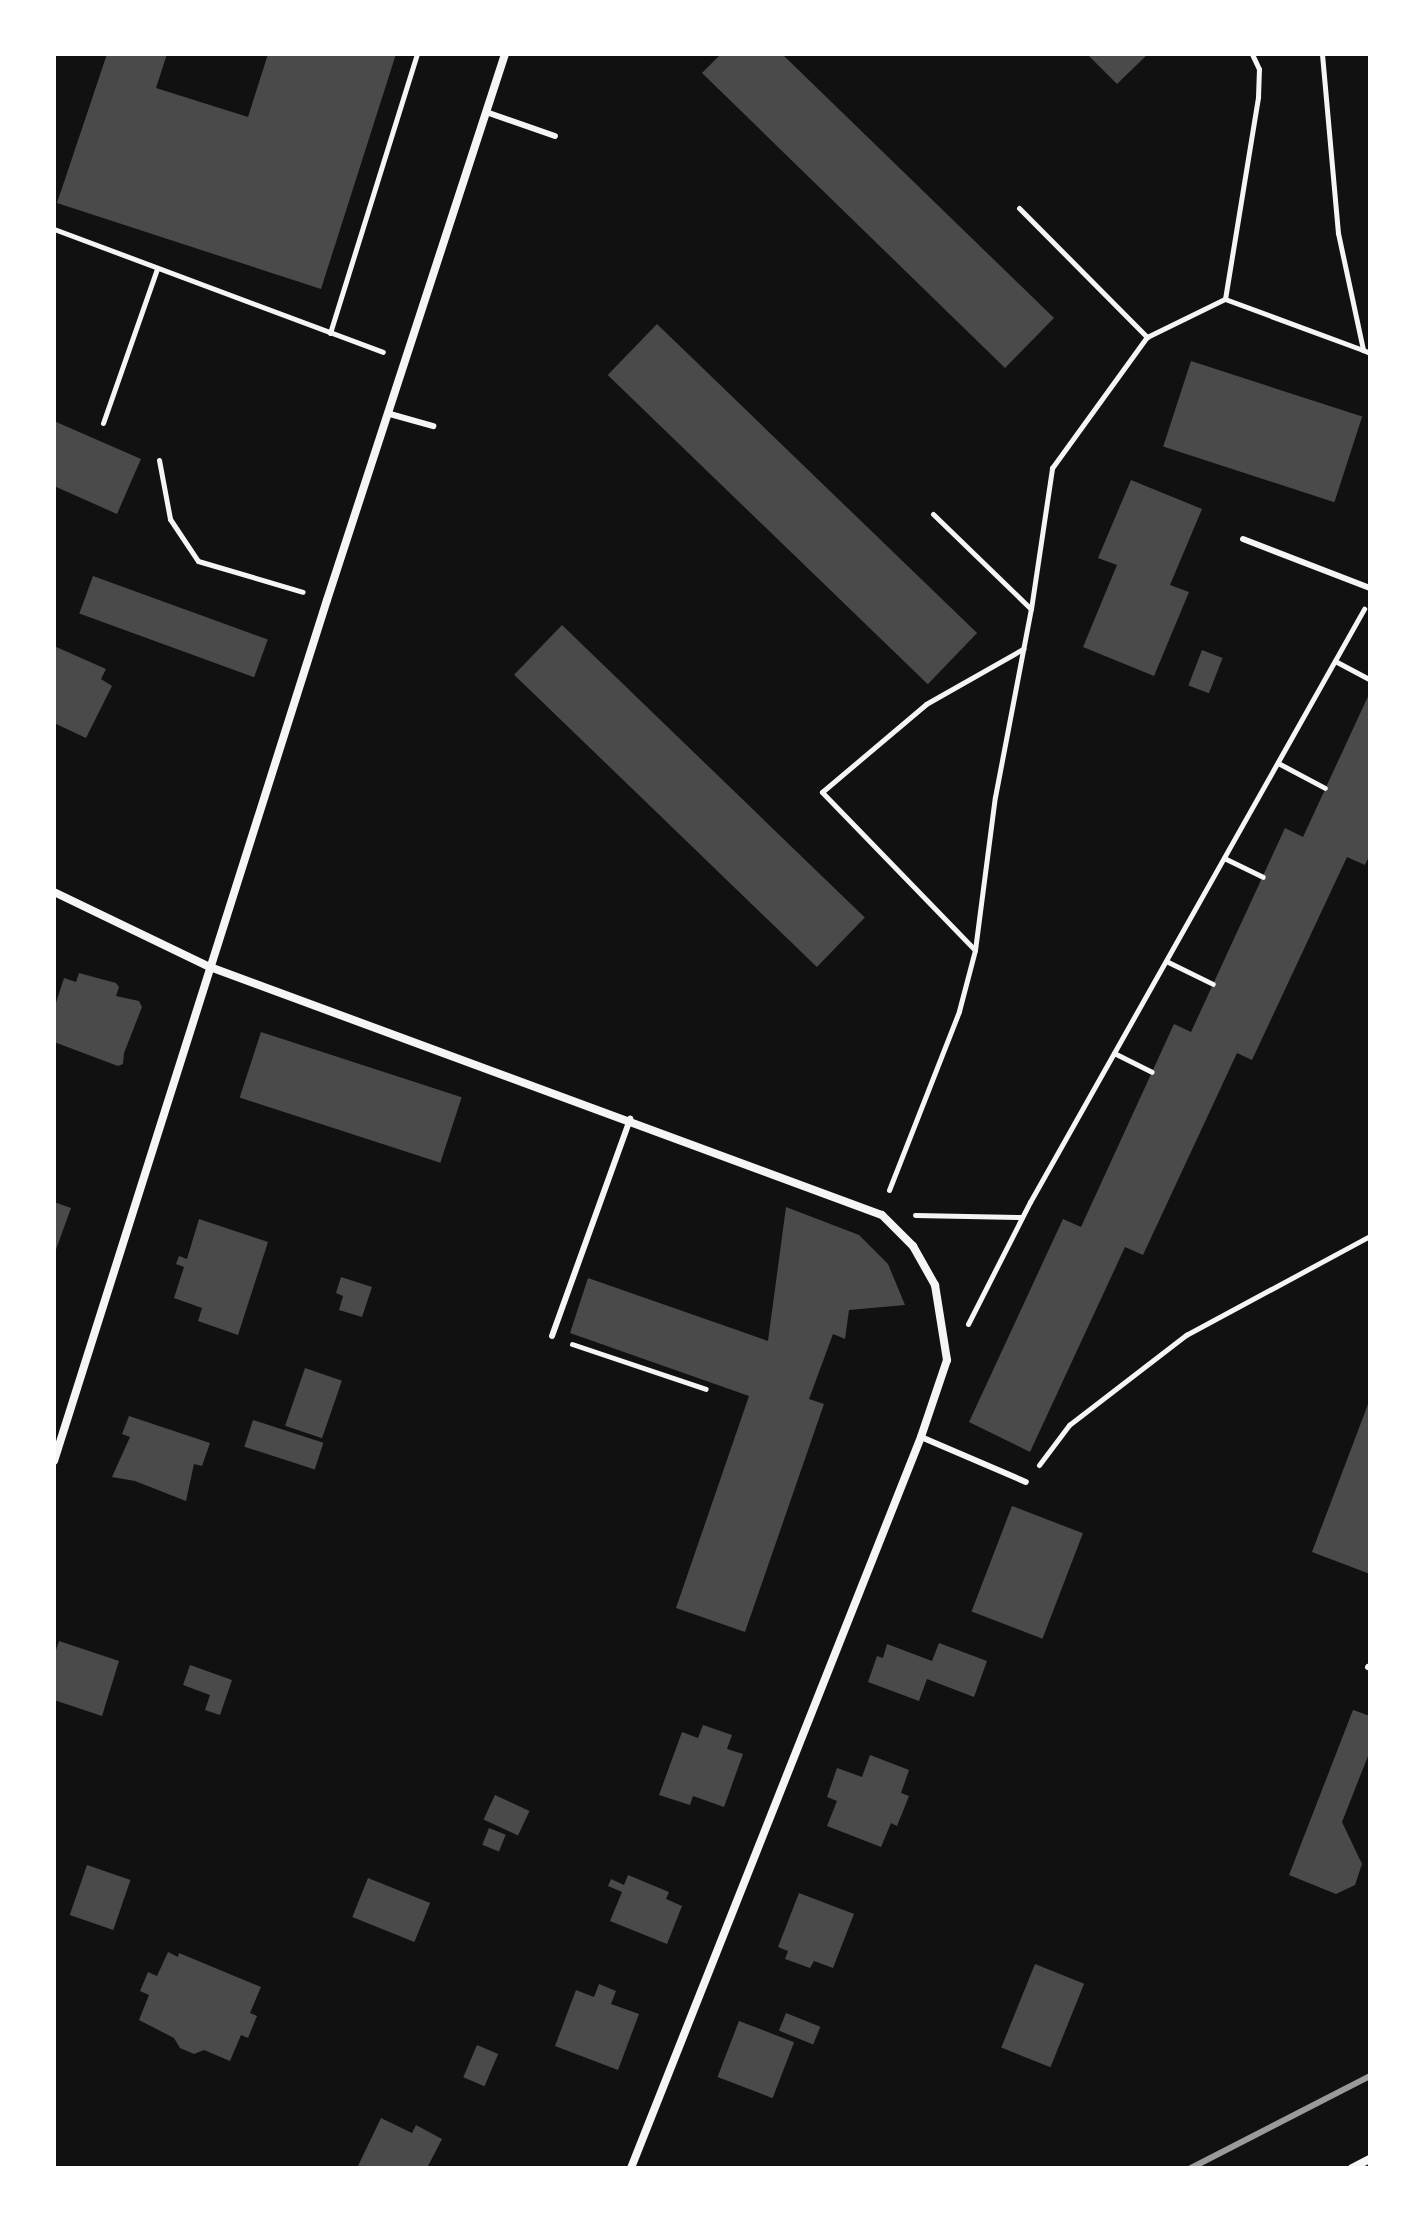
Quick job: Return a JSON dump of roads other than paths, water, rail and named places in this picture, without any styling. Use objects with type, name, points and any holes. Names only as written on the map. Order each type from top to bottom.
[{"type":"street","points":[[54,1461],[327,600],[505,54]]},
{"type":"street","points":[[54,892],[210,967],[630,1119],[882,1215],[913,1246],[935,1285],[947,1360],[921,1437],[631,2168]]},
{"type":"street","points":[[1352,2168],[1370,2159]]},
{"type":"lane","points":[[486,112],[555,136]]},
{"type":"lane","points":[[390,414],[433,426]]},
{"type":"lane","points":[[1243,539],[1370,588]]},
{"type":"lane","points":[[552,1336],[630,1119]]},
{"type":"lane","points":[[921,1437],[1026,1482]]},
{"type":"railway","points":[[1191,2168],[1370,2076]]}]
